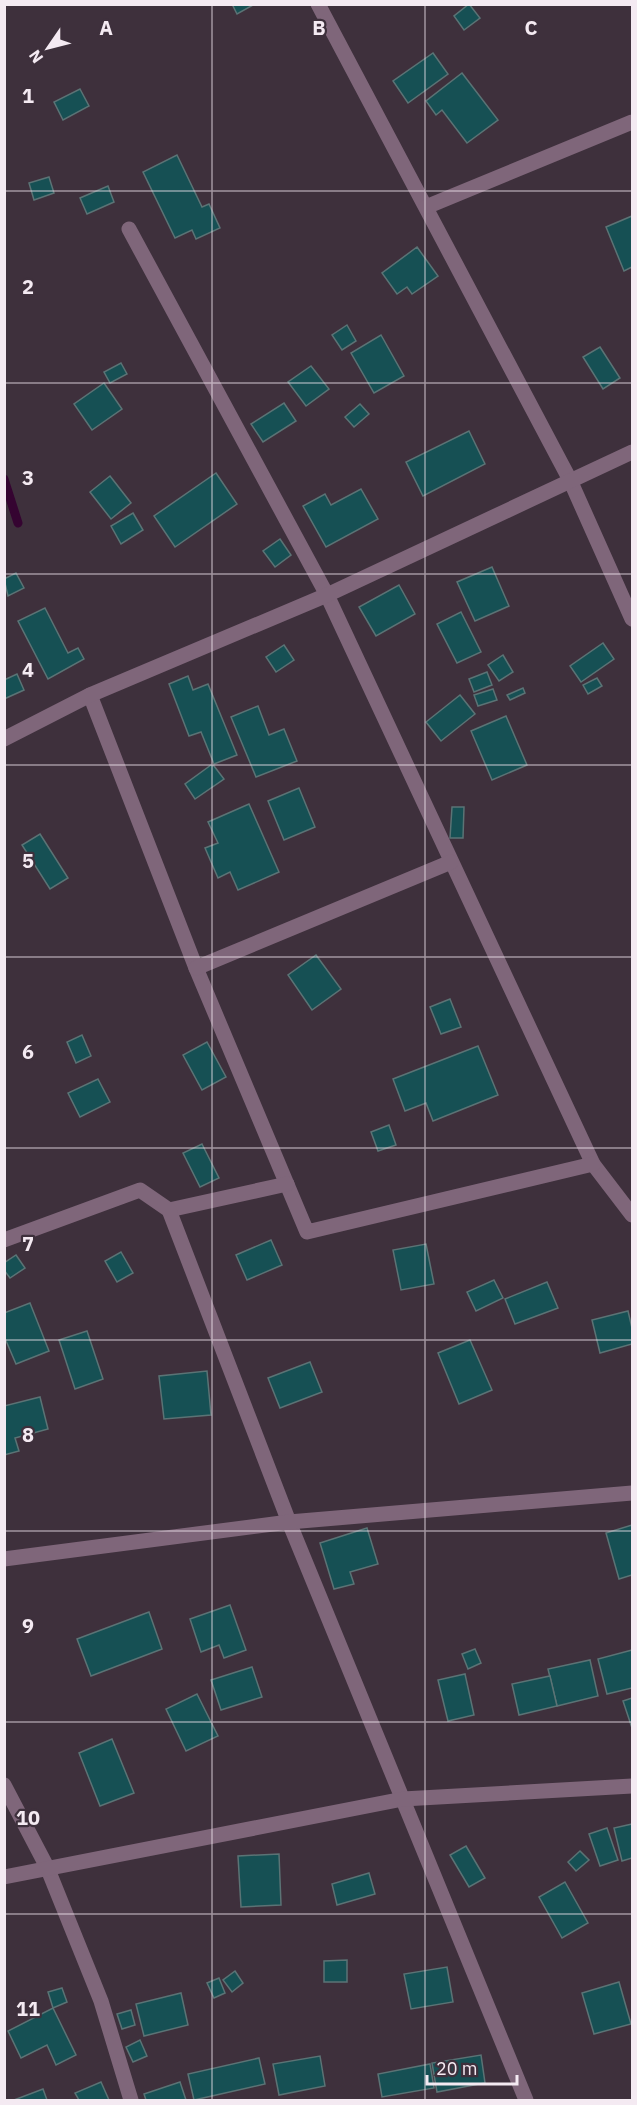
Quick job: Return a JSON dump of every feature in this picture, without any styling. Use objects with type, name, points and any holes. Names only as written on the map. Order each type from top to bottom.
[{"type":"street","points":[[318,4],[570,480],[633,619]]},
{"type":"street","points":[[426,207],[633,122]]},
{"type":"street","points":[[129,230],[327,595],[592,1164],[633,1215]]},
{"type":"street","points":[[4,739],[90,695],[327,595],[570,480],[633,453]]},
{"type":"street","points":[[90,695],[196,968],[307,1232],[592,1164]]},
{"type":"street","points":[[196,968],[451,861]]},
{"type":"street","points":[[169,1210],[287,1184]]},
{"type":"street","points":[[4,1240],[140,1190],[169,1210],[289,1522],[526,2100]]},
{"type":"street","points":[[4,1559],[289,1522],[633,1493]]},
{"type":"street","points":[[4,1785],[47,1866],[101,2001],[130,2100]]},
{"type":"street","points":[[4,1876],[403,1799],[633,1786]]},
{"type":"building","points":[[232,4],[255,4],[237,14]]},
{"type":"building","points":[[469,4],[480,18],[464,30],[454,16]]},
{"type":"building","points":[[433,53],[448,74],[408,103],[393,81]]},
{"type":"building","points":[[462,73],[498,120],[467,143],[442,110],[436,115],[426,101]]},
{"type":"building","points":[[80,89],[89,106],[63,120],[54,102]]},
{"type":"building","points":[[177,155],[202,207],[209,204],[220,228],[196,239],[192,230],[175,238],[143,172]]},
{"type":"building","points":[[49,177],[54,193],[34,200],[29,183]]},
{"type":"building","points":[[108,186],[114,202],[87,214],[80,198]]},
{"type":"building","points":[[632,216],[632,267],[624,271],[606,227]]},
{"type":"building","points":[[417,247],[438,276],[412,294],[407,287],[397,294],[382,273]]},
{"type":"building","points":[[347,325],[356,341],[342,350],[332,335]]},
{"type":"building","points":[[381,335],[404,376],[374,393],[351,353]]},
{"type":"building","points":[[600,347],[620,378],[603,389],[583,357]]},
{"type":"building","points":[[121,363],[127,374],[110,383],[104,372]]},
{"type":"building","points":[[311,366],[329,389],[306,406],[288,382]]},
{"type":"building","points":[[104,383],[122,409],[92,430],[74,404]]},
{"type":"building","points":[[284,403],[296,421],[263,442],[251,424]]},
{"type":"building","points":[[360,404],[369,414],[354,427],[345,417]]},
{"type":"building","points":[[469,431],[485,464],[423,496],[406,462]]},
{"type":"building","points":[[216,473],[237,504],[175,547],[154,516]]},
{"type":"building","points":[[110,476],[131,503],[111,519],[90,492]]},
{"type":"building","points":[[361,489],[378,519],[326,547],[303,506],[325,494],[331,505]]},
{"type":"building","points":[[133,513],[143,530],[121,544],[111,526]]},
{"type":"building","points":[[280,539],[291,555],[275,567],[263,551]]},
{"type":"building","points":[[492,567],[509,606],[475,621],[457,582]]},
{"type":"building","points":[[16,573],[24,588],[8,596],[4,579]]},
{"type":"building","points":[[399,585],[415,614],[376,636],[359,607]]},
{"type":"building","points":[[45,608],[68,653],[78,648],[84,659],[48,679],[18,621]]},
{"type":"building","points":[[461,612],[481,652],[457,663],[437,624]]},
{"type":"building","points":[[603,643],[614,659],[581,682],[570,666]]},
{"type":"building","points":[[284,645],[294,660],[276,672],[266,657]]},
{"type":"building","points":[[503,655],[513,672],[499,681],[488,665]]},
{"type":"building","points":[[487,672],[492,685],[474,692],[469,679]]},
{"type":"building","points":[[17,674],[24,690],[4,699],[4,680]]},
{"type":"building","points":[[188,676],[193,690],[208,684],[237,755],[214,764],[201,732],[189,736],[169,684]]},
{"type":"building","points":[[597,678],[602,686],[588,694],[583,685]]},
{"type":"building","points":[[523,688],[525,693],[510,700],[507,695]]},
{"type":"building","points":[[493,689],[497,700],[478,706],[474,695]]},
{"type":"building","points":[[460,695],[475,714],[441,741],[426,722]]},
{"type":"building","points":[[258,706],[269,735],[284,729],[297,761],[256,777],[231,717]]},
{"type":"building","points":[[506,716],[527,765],[492,780],[471,731]]},
{"type":"building","points":[[211,765],[224,779],[195,799],[185,784]]},
{"type":"building","points":[[299,788],[315,827],[284,840],[268,801]]},
{"type":"building","points":[[249,804],[279,872],[238,890],[230,872],[218,878],[205,848],[218,843],[208,822]]},
{"type":"building","points":[[452,807],[464,807],[463,838],[450,838]]},
{"type":"building","points":[[40,834],[68,878],[50,889],[22,845]]},
{"type":"building","points":[[316,955],[341,989],[312,1010],[288,975]]},
{"type":"building","points":[[450,999],[461,1027],[441,1034],[430,1007]]},
{"type":"building","points":[[82,1035],[91,1056],[76,1063],[67,1042]]},
{"type":"building","points":[[207,1042],[226,1077],[202,1090],[183,1055]]},
{"type":"building","points":[[478,1046],[498,1095],[433,1121],[426,1103],[405,1111],[393,1079]]},
{"type":"building","points":[[98,1079],[110,1102],[80,1117],[68,1093]]},
{"type":"building","points":[[389,1125],[396,1145],[378,1151],[371,1132]]},
{"type":"building","points":[[202,1144],[219,1178],[200,1187],[183,1153]]},
{"type":"building","points":[[271,1240],[282,1265],[247,1280],[236,1255]]},
{"type":"building","points":[[426,1244],[434,1284],[401,1290],[393,1250]]},
{"type":"building","points":[[121,1252],[133,1273],[117,1282],[105,1261]]},
{"type":"building","points":[[16,1255],[25,1268],[10,1278],[4,1270],[4,1263]]},
{"type":"building","points":[[494,1280],[503,1298],[476,1311],[467,1292]]},
{"type":"building","points":[[547,1282],[558,1308],[515,1324],[505,1299]]},
{"type":"building","points":[[30,1303],[49,1351],[16,1364],[4,1336],[4,1313]]},
{"type":"building","points":[[628,1311],[632,1328],[632,1344],[600,1353],[592,1320]]},
{"type":"building","points":[[87,1331],[103,1379],[75,1389],[59,1340]]},
{"type":"building","points":[[470,1340],[492,1390],[459,1404],[438,1353]]},
{"type":"building","points":[[310,1362],[322,1392],[280,1408],[268,1378]]},
{"type":"building","points":[[207,1371],[211,1415],[164,1419],[159,1376]]},
{"type":"building","points":[[40,1397],[48,1429],[15,1438],[19,1451],[4,1455],[4,1406]]},
{"type":"building","points":[[632,1525],[632,1575],[619,1579],[606,1533]]},
{"type":"building","points":[[367,1528],[378,1564],[350,1572],[354,1584],[334,1589],[320,1543]]},
{"type":"building","points":[[230,1605],[246,1650],[224,1658],[219,1645],[201,1652],[190,1619]]},
{"type":"building","points":[[149,1612],[162,1649],[91,1676],[77,1639]]},
{"type":"building","points":[[475,1649],[481,1663],[468,1669],[462,1654]]},
{"type":"building","points":[[632,1650],[632,1688],[607,1694],[598,1659]]},
{"type":"building","points":[[590,1660],[598,1696],[557,1706],[548,1669]]},
{"type":"building","points":[[252,1667],[262,1697],[221,1710],[211,1680]]},
{"type":"building","points":[[465,1674],[474,1715],[448,1721],[438,1680]]},
{"type":"building","points":[[550,1676],[557,1706],[519,1715],[512,1684]]},
{"type":"building","points":[[197,1694],[218,1736],[186,1751],[166,1709]]},
{"type":"building","points":[[632,1698],[632,1728],[623,1701]]},
{"type":"building","points":[[112,1739],[134,1793],[100,1806],[79,1753]]},
{"type":"building","points":[[632,1824],[632,1858],[622,1861],[614,1828]]},
{"type":"building","points":[[607,1828],[618,1860],[600,1866],[589,1834]]},
{"type":"building","points":[[466,1846],[485,1878],[469,1887],[450,1855]]},
{"type":"building","points":[[580,1851],[589,1860],[576,1871],[568,1862]]},
{"type":"building","points":[[279,1854],[281,1905],[241,1907],[238,1856]]},
{"type":"building","points":[[369,1873],[375,1894],[337,1905],[332,1884]]},
{"type":"building","points":[[565,1882],[588,1923],[562,1938],[539,1897]]},
{"type":"building","points":[[347,1960],[347,1982],[324,1982],[324,1961]]},
{"type":"building","points":[[447,1967],[453,2002],[411,2009],[404,1974]]},
{"type":"building","points":[[235,1971],[243,1983],[232,1992],[223,1980]]},
{"type":"building","points":[[219,1978],[225,1993],[214,1998],[207,1983]]},
{"type":"building","points":[[619,1982],[631,2024],[594,2034],[582,1993]]},
{"type":"building","points":[[62,1988],[67,2002],[53,2008],[48,1992]]},
{"type":"building","points":[[181,1993],[188,2025],[144,2036],[136,2004]]},
{"type":"building","points":[[53,2008],[76,2055],[56,2065],[47,2045],[21,2058],[8,2031]]},
{"type":"building","points":[[131,2010],[135,2025],[122,2029],[117,2014]]},
{"type":"building","points":[[140,2040],[147,2056],[133,2062],[126,2047]]},
{"type":"building","points":[[481,2055],[485,2083],[437,2092],[432,2063]]},
{"type":"building","points":[[320,2056],[325,2086],[279,2095],[273,2064]]},
{"type":"building","points":[[259,2058],[265,2084],[194,2100],[188,2074]]},
{"type":"building","points":[[430,2064],[434,2088],[382,2097],[378,2074]]},
{"type":"building","points":[[101,2082],[109,2100],[79,2100],[75,2093]]},
{"type":"building","points":[[180,2082],[186,2100],[146,2100],[144,2094]]},
{"type":"building","points":[[43,2089],[47,2100],[14,2100]]},
{"type":"waterway","points":[[4,479],[18,523]]}]
